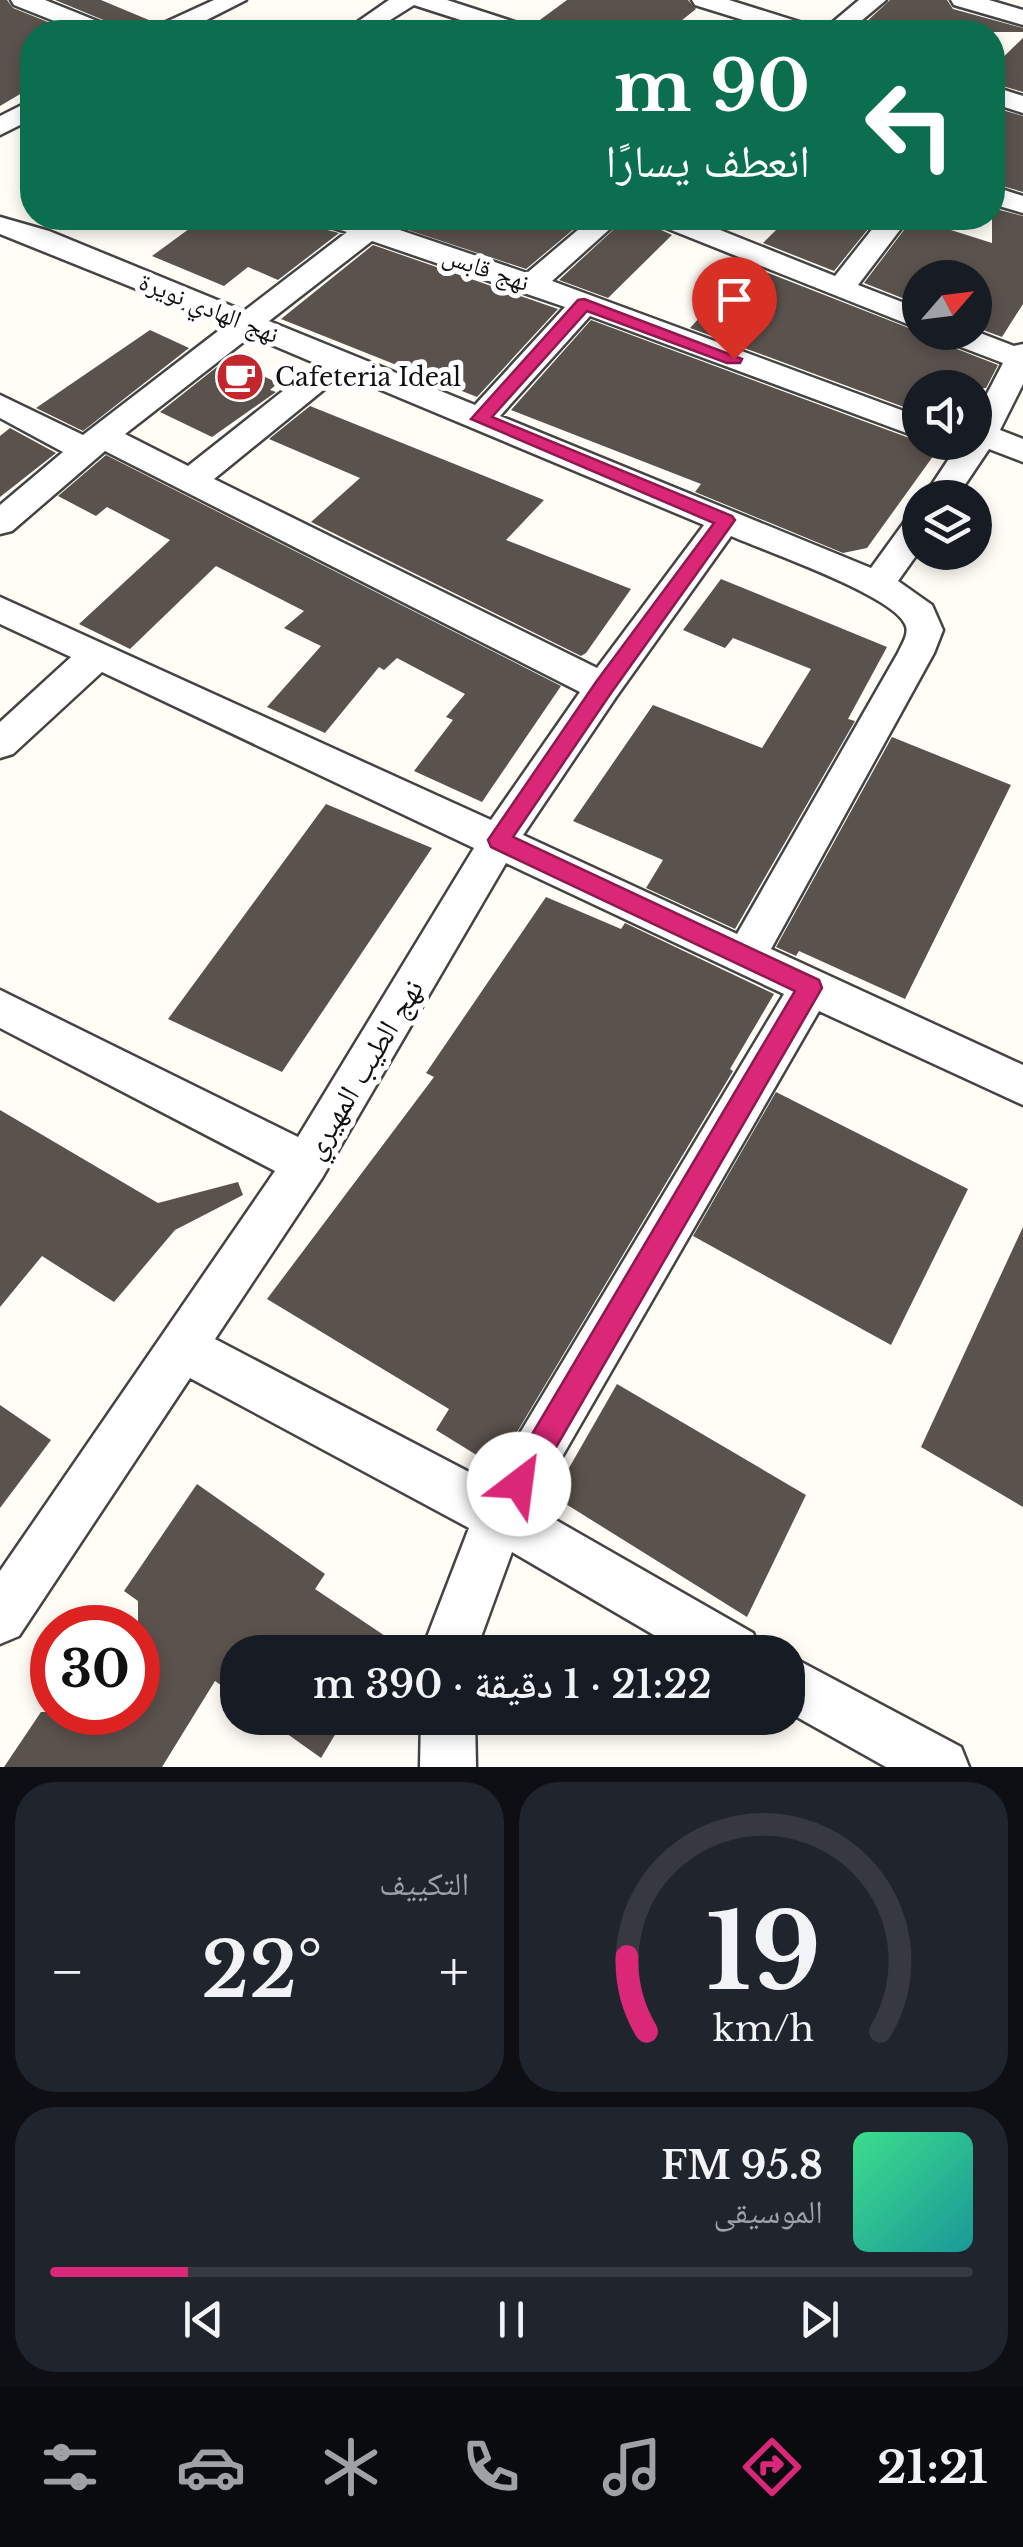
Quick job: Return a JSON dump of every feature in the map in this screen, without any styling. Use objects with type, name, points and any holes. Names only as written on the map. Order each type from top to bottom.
[{"type":"street","points":[[23,0],[73,20]]},
{"type":"street","points":[[188,20],[229,0]]},
{"type":"street","points":[[374,20],[406,0]]},
{"type":"street","points":[[422,0],[484,20]]},
{"type":"street","points":[[704,0],[768,20]]},
{"type":"street","points":[[848,20],[874,0]]},
{"type":"street","points":[[963,0],[1023,18]]},
{"type":"street","name":"نهج الهادي نويرة","points":[[0,226],[40,237],[878,584],[920,614],[925,630],[916,654],[746,956]]},
{"type":"street","points":[[0,253],[51,230]]},
{"type":"street","points":[[0,523],[94,443],[368,230]]},
{"type":"street","name":"نهج قابس","points":[[372,230],[532,284],[902,421]]},
{"type":"street","points":[[532,284],[594,230]]},
{"type":"street","points":[[695,230],[902,313]]},
{"type":"street","points":[[840,289],[886,230]]},
{"type":"street","points":[[480,419],[584,304]]},
{"type":"street","points":[[992,346],[1021,356],[992,407]]},
{"type":"street","points":[[191,480],[340,361]]},
{"type":"street","points":[[0,405],[191,480],[603,687]]},
{"type":"street","points":[[992,446],[1023,451]]},
{"type":"street","name":"نهج الطيب المهيري","points":[[0,1616],[306,1164],[499,840],[603,687],[726,520]]},
{"type":"street","points":[[878,584],[902,550]]},
{"type":"street","points":[[0,609],[1023,1086]]},
{"type":"street","points":[[0,744],[98,654]]},
{"type":"street","points":[[455,1635],[500,1516],[810,988]]},
{"type":"street","points":[[0,1008],[306,1164]]},
{"type":"street","points":[[181,1347],[500,1516],[705,1635]]},
{"type":"street","points":[[805,1692],[940,1767]]},
{"type":"street","points":[[448,1735],[448,1767]]},
{"type":"building","points":[[0,0],[7,0],[13,8],[43,20],[20,20],[20,94],[0,106]]},
{"type":"building","points":[[55,0],[101,0],[149,20],[103,20]]},
{"type":"building","points":[[567,0],[688,0],[696,9],[682,20],[540,20]]},
{"type":"building","points":[[890,0],[947,0],[953,9],[994,20],[868,20]]},
{"type":"building","points":[[1005,23],[1023,28],[1023,32],[1005,32]]},
{"type":"building","points":[[1023,38],[1023,92],[1005,87],[1005,55]]},
{"type":"building","points":[[1005,111],[1023,116],[1023,192],[1005,187]]},
{"type":"building","points":[[1005,211],[1023,216],[1023,304],[1002,337],[992,333],[992,260],[902,260],[902,298],[864,283],[904,230],[951,230],[992,243],[992,230],[1005,230]]},
{"type":"building","points":[[188,230],[339,233],[278,280],[248,267],[224,286],[152,256]]},
{"type":"building","points":[[408,230],[573,230],[526,269]]},
{"type":"building","points":[[613,230],[661,230],[672,235],[608,298],[559,280]]},
{"type":"building","points":[[776,230],[867,230],[834,271],[763,243]]},
{"type":"building","points":[[373,245],[558,309],[477,397],[281,319]]},
{"type":"building","points":[[748,265],[902,325],[902,350],[960,350],[998,365],[992,376],[992,370],[902,370],[902,406],[690,328]]},
{"type":"building","points":[[591,320],[902,435],[902,460],[930,460],[916,480],[902,480],[902,499],[867,548],[843,553],[695,492],[701,484],[511,410]]},
{"type":"building","points":[[150,330],[189,348],[83,431],[36,408]]},
{"type":"building","points":[[227,359],[278,383],[270,390],[276,392],[212,437],[160,412]]},
{"type":"building","points":[[310,406],[544,500],[506,540],[631,589],[586,653],[581,656],[311,522],[360,478],[269,439]]},
{"type":"building","points":[[10,428],[56,453],[0,497],[0,436]]},
{"type":"building","points":[[106,455],[561,686],[482,802],[414,771],[453,720],[446,717],[465,694],[397,658],[384,670],[379,667],[325,733],[267,707],[321,646],[284,628],[304,611],[216,566],[130,649],[79,624],[170,540],[107,507],[96,516],[58,496]]},
{"type":"building","points":[[721,579],[887,647],[848,719],[855,721],[735,929],[646,888],[663,860],[573,821],[653,705],[762,748],[811,669],[733,638],[725,648],[683,630]]},
{"type":"building","points":[[892,737],[1011,785],[905,999],[799,951],[796,956],[776,947]]},
{"type":"building","points":[[326,804],[432,848],[282,1072],[168,1019]]},
{"type":"building","points":[[546,897],[621,929],[625,923],[774,994],[730,1069],[733,1071],[496,1467],[436,1430],[449,1409],[267,1299],[434,1077],[426,1073]]},
{"type":"building","points":[[776,1092],[968,1189],[891,1345],[693,1236]]},
{"type":"building","points":[[0,1110],[158,1203],[238,1182],[243,1195],[175,1230],[114,1302],[42,1256],[0,1307]]},
{"type":"building","points":[[1023,1227],[1023,1507],[921,1447]]},
{"type":"building","points":[[617,1384],[806,1495],[747,1617],[553,1496]]},
{"type":"building","points":[[0,1405],[51,1440],[0,1508]]},
{"type":"building","points":[[197,1484],[325,1574],[315,1589],[384,1635],[220,1635],[220,1684],[215,1681],[162,1767],[4,1767],[30,1728],[30,1735],[160,1735],[160,1605],[138,1605],[124,1591]]},
{"type":"building","points":[[289,1735],[335,1735],[321,1758]]},
{"type":"place","name":"Cafeteria Ideal","points":[[240,377]]},
{"type":"route","points":[[519,1484],[810,988],[499,840],[603,687],[726,520],[480,419],[584,304],[734,359]]}]
